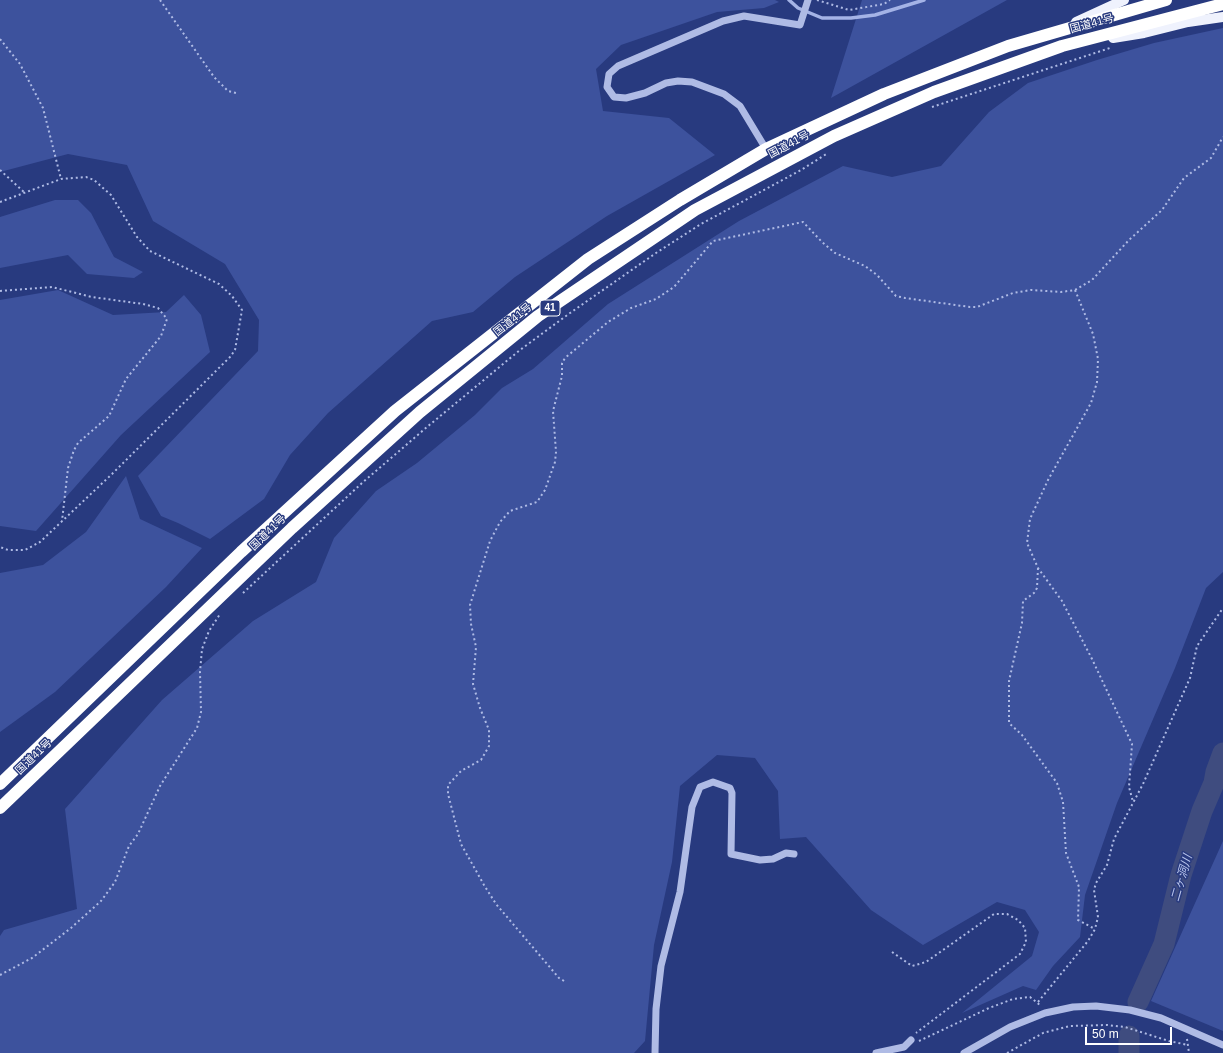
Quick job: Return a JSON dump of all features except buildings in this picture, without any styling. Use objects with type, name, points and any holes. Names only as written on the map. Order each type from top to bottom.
[{"type":"highway","name":"国道41号","points":[[0,784],[241,552],[395,411],[588,260],[680,200],[766,149],[884,94],[1008,46],[1058,30],[1166,0]]},
{"type":"highway","name":"国道41号","points":[[0,808],[292,528],[420,412],[538,316],[695,210],[834,136],[934,92],[1062,46],[1223,4]]},
{"type":"main road","points":[[1058,30],[1124,0]]},
{"type":"main road","points":[[1062,46],[1144,33],[1188,22],[1223,17]]},
{"type":"street","points":[[766,149],[740,106],[724,94],[692,82],[678,81],[626,98],[614,97],[607,87],[609,74],[618,66],[723,21],[744,16],[800,25],[807,3]]},
{"type":"street","points":[[655,1053],[656,1009],[661,966],[680,892],[692,807],[700,787],[713,782],[730,788],[732,793],[731,854],[760,860],[772,859],[786,853],[794,854]]},
{"type":"street","points":[[964,1053],[1010,1027],[1045,1013],[1073,1007],[1096,1006],[1130,1010],[1161,1018],[1223,1045]]},
{"type":"street","points":[[876,1053],[904,1047],[911,1040]]},
{"type":"path","points":[[160,0],[214,77],[228,91],[236,93]]},
{"type":"path","points":[[816,0],[849,10],[884,4],[890,0]]},
{"type":"path","points":[[0,39],[20,64],[43,108],[61,179]]},
{"type":"path","points":[[926,109],[1116,47]]},
{"type":"path","points":[[564,981],[559,978],[506,915],[484,885],[461,844],[448,794],[448,784],[461,771],[481,760],[488,746],[488,730],[473,684],[476,647],[471,624],[470,605],[490,541],[500,522],[510,511],[537,502],[545,490],[555,462],[556,452],[553,411],[562,376],[562,363],[565,358],[608,322],[631,308],[656,299],[674,287],[713,241],[803,222],[835,253],[865,266],[877,274],[896,296],[970,307],[1025,291],[1061,292],[1075,290],[1092,280],[1129,240],[1162,210],[1184,178],[1211,158],[1223,137]]},
{"type":"path","points":[[241,595],[362,483],[520,350],[564,317],[688,232],[826,155],[831,149]]},
{"type":"path","points":[[0,170],[25,193]]},
{"type":"path","points":[[0,202],[61,179],[86,177],[99,184],[111,195],[136,237],[150,251],[219,284],[232,296],[242,310],[235,350],[230,357],[62,522],[40,542],[25,550],[8,550],[0,547]]},
{"type":"path","points":[[0,291],[52,288],[92,297],[143,304],[158,308],[167,319],[161,336],[126,379],[109,416],[78,443],[74,450],[68,468],[62,522]]},
{"type":"path","points":[[1075,290],[1093,334],[1098,359],[1097,382],[1090,403],[1048,480],[1030,519],[1027,543],[1038,568],[1062,601],[1132,744],[1129,787],[1133,802]]},
{"type":"path","points":[[1038,568],[1037,588],[1034,593],[1023,601],[1022,623],[1009,681],[1009,723],[1022,735],[1058,783],[1063,802],[1066,853],[1079,887],[1078,920],[1095,929]]},
{"type":"path","points":[[1038,1002],[1088,941],[1095,929],[1098,917],[1094,890],[1096,883],[1107,864],[1114,839],[1143,784],[1190,678],[1197,646],[1223,608]]},
{"type":"path","points":[[0,975],[32,958],[72,928],[101,901],[115,882],[129,846],[138,834],[160,786],[197,728],[201,712],[200,672],[202,649],[209,631],[224,609]]},
{"type":"path","points":[[892,952],[912,966],[926,962],[994,914],[1007,914],[1018,920],[1025,928],[1026,942],[1020,954],[916,1033],[911,1040],[917,1043],[989,1008],[1013,999],[1030,997],[1038,1002],[1045,1013]]},
{"type":"path","points":[[1007,1053],[1043,1033],[1070,1026],[1107,1025],[1125,1027],[1169,1042],[1188,1045]]},
{"type":"path","points":[[1189,1030],[1187,1038],[1189,1053]]},
{"type":"shaded area","points":[[0,0],[775,0],[779,2],[764,8],[717,12],[621,45],[596,69],[603,111],[669,118],[715,155],[607,216],[515,277],[473,312],[432,321],[328,413],[290,455],[264,499],[210,539],[161,516],[138,476],[258,351],[259,320],[225,264],[153,221],[127,165],[68,154],[0,172]]},
{"type":"shaded area","points":[[862,0],[1007,0],[831,98]]},
{"type":"shaded area","points":[[1223,28],[1223,572],[1206,588],[1175,668],[1117,803],[1085,895],[1080,937],[1053,966],[1036,990],[1023,986],[962,1013],[1032,956],[1039,932],[1025,910],[997,902],[923,945],[871,910],[806,837],[780,839],[778,791],[755,758],[717,755],[680,786],[672,862],[654,945],[645,1041],[634,1053],[0,1053],[0,936],[4,930],[77,909],[65,809],[162,700],[253,621],[316,582],[334,538],[376,491],[417,463],[475,415],[502,388],[533,369],[608,304],[739,221],[843,166],[892,177],[941,166],[989,112],[1028,83],[1154,43]]},
{"type":"shaded area","points":[[55,200],[78,200],[91,213],[114,257],[143,272],[134,278],[87,274],[68,255],[0,268],[0,217]]},
{"type":"shaded area","points":[[58,290],[113,315],[166,312],[184,295],[201,315],[210,352],[121,435],[36,531],[0,526],[0,300]]},
{"type":"shaded area","points":[[126,476],[140,519],[202,548],[166,587],[55,692],[0,732],[0,573],[43,565],[86,532]]},
{"type":"shaded area","points":[[1223,841],[1223,1031],[1151,1001]]},
{"type":"waterway","points":[[789,0],[798,8],[822,18],[851,18],[875,15],[924,0]]},
{"type":"waterway","name":"二ヶ洞川","points":[[1138,1002],[1164,944],[1181,875],[1202,811],[1214,783],[1216,772],[1223,753]]},
{"type":"waterway","name":"二ヶ洞川","points":[[1129,1036],[1129,1053]]}]
